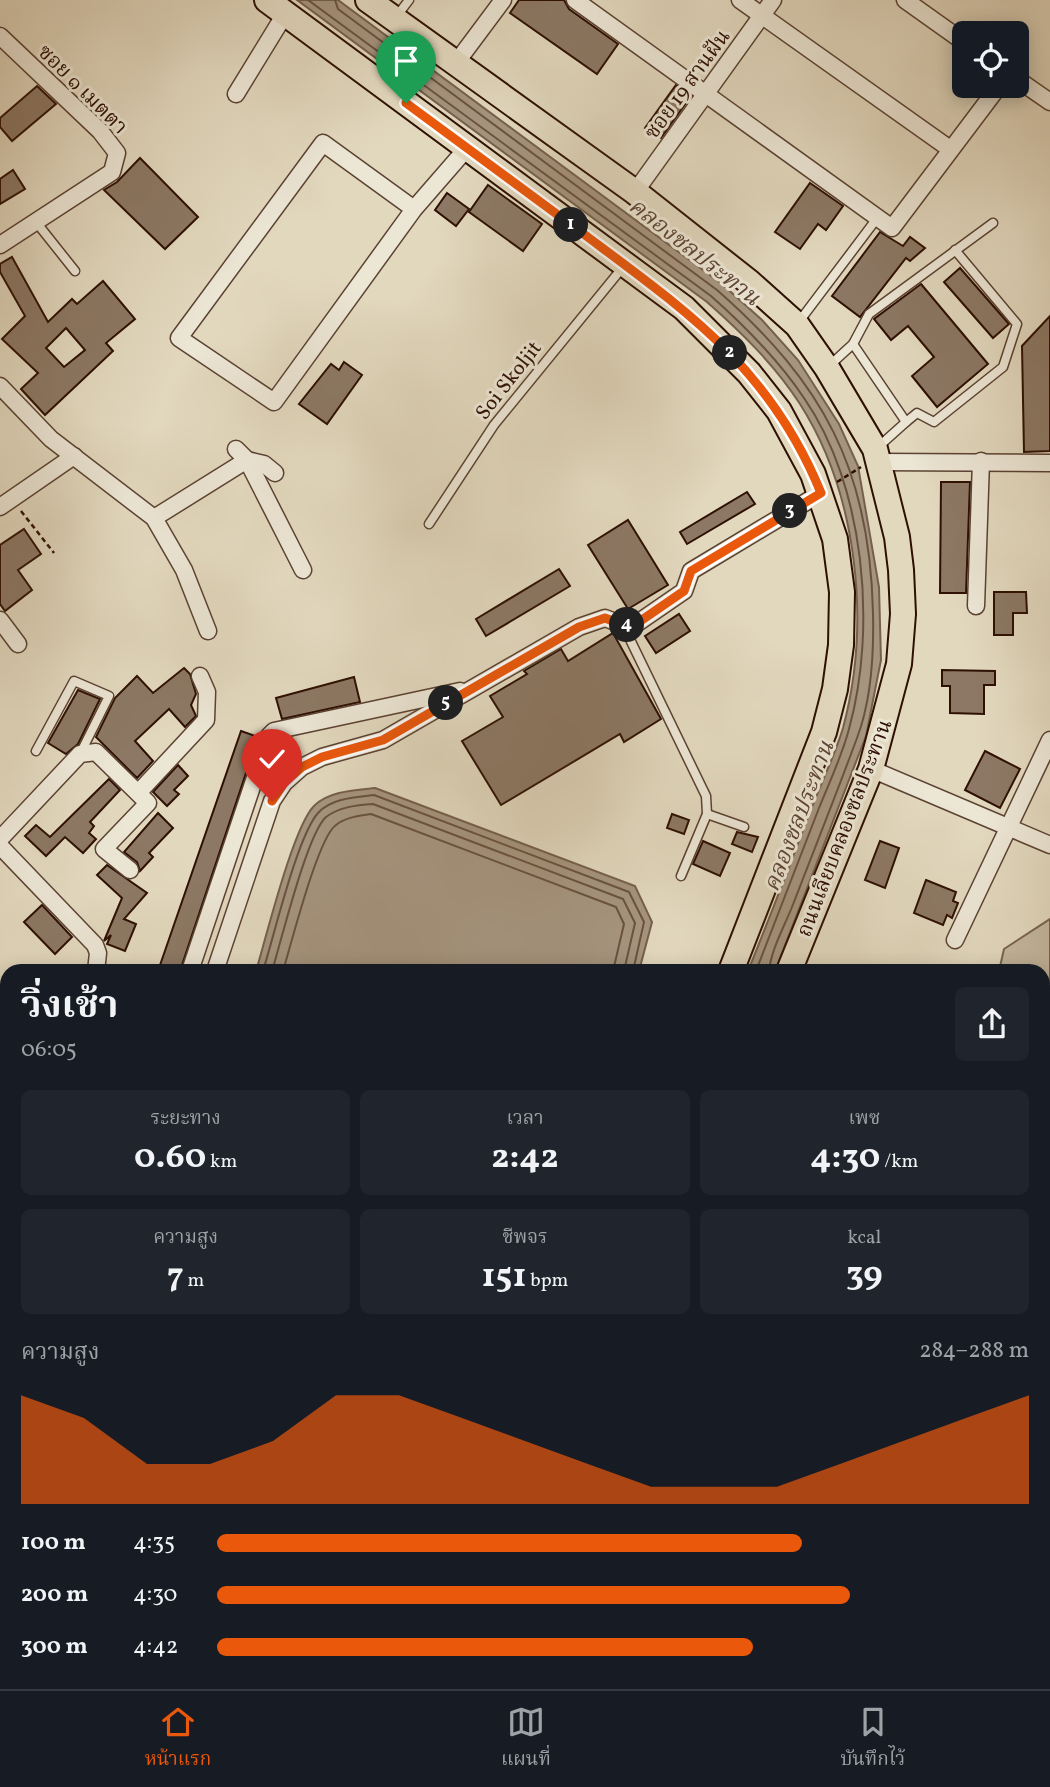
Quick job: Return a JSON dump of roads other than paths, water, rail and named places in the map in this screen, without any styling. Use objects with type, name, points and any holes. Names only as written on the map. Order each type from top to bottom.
[{"type":"main road","name":"ถนนเลียบคลองชลประทาน","points":[[368,0],[402,10],[456,63],[707,246],[797,325],[827,368],[870,460],[897,537],[903,614],[899,664],[871,769],[792,964]]},
{"type":"main road","points":[[276,7],[684,308],[749,373],[828,488],[842,592],[841,645],[835,689],[824,732],[734,964]]},
{"type":"street","points":[[456,63],[503,0]]},
{"type":"street","points":[[575,0],[891,228],[990,98]]},
{"type":"street","points":[[740,0],[950,149]]},
{"type":"street","name":"ซอย 19 สานฝัน","points":[[635,192],[773,0]]},
{"type":"street","points":[[905,0],[952,33]]},
{"type":"street","points":[[236,94],[276,7]]},
{"type":"street","name":"ซอย ๑ เมตตา","points":[[0,36],[100,131],[117,153],[112,173],[0,246]]},
{"type":"street","points":[[1029,87],[1050,102]]},
{"type":"street","points":[[414,209],[323,143],[179,338],[274,402],[414,209],[467,148]]},
{"type":"street","points":[[0,386],[27,417],[154,518],[184,570],[208,631]]},
{"type":"street","points":[[154,518],[242,455]]},
{"type":"street","points":[[242,455],[264,464],[275,473]]},
{"type":"street","points":[[242,455],[303,570]]},
{"type":"street","points":[[6,503],[74,456]]},
{"type":"street","points":[[870,460],[1050,463]]},
{"type":"street","points":[[976,606],[981,461]]},
{"type":"street","points":[[217,964],[264,823],[284,783],[302,767],[322,757],[383,740],[579,627],[605,618],[623,625],[636,624],[684,591],[691,571],[828,488]]},
{"type":"street","points":[[0,620],[18,644]]},
{"type":"street","points":[[139,792],[206,720],[207,692],[201,676]]},
{"type":"street","points":[[192,964],[264,749],[274,731],[473,688]]},
{"type":"street","points":[[955,940],[1050,740]]},
{"type":"street","points":[[0,839],[80,754],[96,752],[148,803],[104,849],[130,870]]},
{"type":"street","points":[[871,769],[1050,845]]},
{"type":"street","points":[[0,846],[95,945],[98,953],[97,964]]},
{"type":"lane","points":[[797,325],[878,217]]},
{"type":"lane","points":[[36,222],[75,271]]},
{"type":"lane","points":[[827,368],[853,344],[869,314],[993,223]]},
{"type":"lane","points":[[870,460],[917,413],[934,422],[1003,367],[1017,324],[955,250]]},
{"type":"lane","name":"Soi Skoljit","points":[[429,524],[494,425],[625,265]]},
{"type":"lane","points":[[853,344],[906,422]]},
{"type":"lane","points":[[623,625],[706,796],[707,814],[681,876]]},
{"type":"lane","points":[[36,751],[74,681],[109,696],[80,754]]},
{"type":"lane","points":[[707,814],[744,827]]},
{"type":"water","points":[[297,0],[338,0],[722,284],[762,320],[798,360],[839,424],[858,466],[879,587],[881,660],[866,736],[778,964],[751,964],[843,728],[852,688],[856,646],[854,561],[835,478],[820,440],[800,404],[769,362],[707,302]]},
{"type":"water","points":[[375,788],[635,886],[652,922],[641,964],[258,964],[297,836],[314,806],[327,797]]},
{"type":"water label","name":"คลองชลประทาน","points":[[695,251]]},
{"type":"water label","name":"คลองชลประทาน","points":[[798,816]]}]
